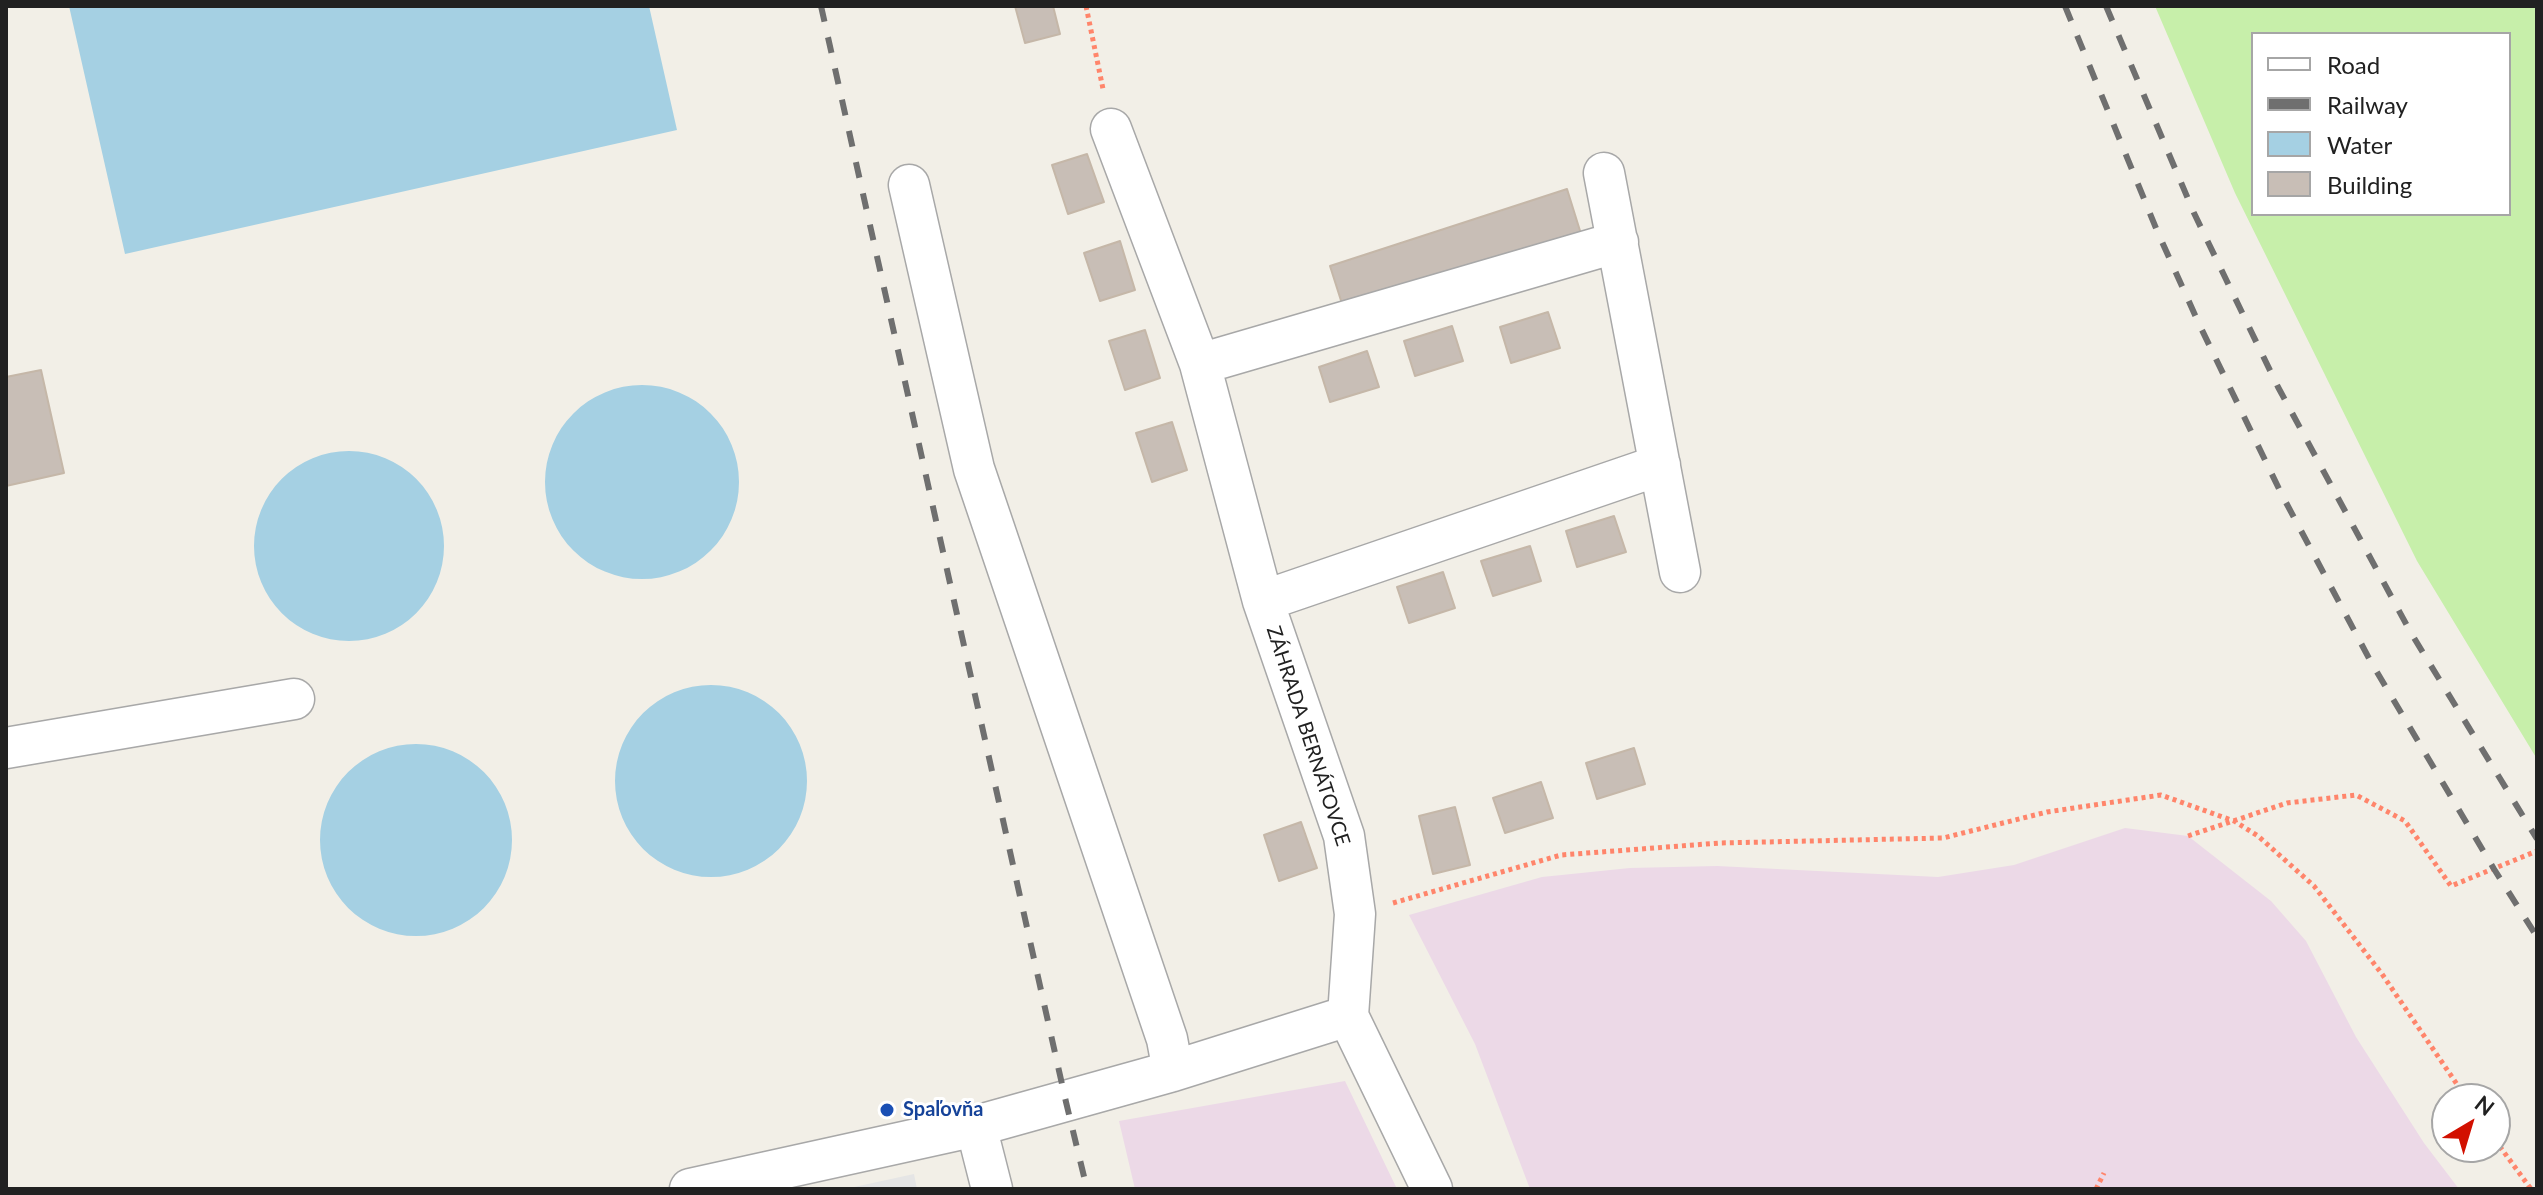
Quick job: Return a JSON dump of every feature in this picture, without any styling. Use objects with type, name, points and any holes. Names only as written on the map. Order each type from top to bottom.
[{"type":"street","name":"ZÁHRADA BERNÁTOVCE","points":[[1111,129],[1200,364],[1263,601],[1344,836],[1355,914],[1348,1016],[1432,1189]]},
{"type":"street","points":[[1604,173],[1680,572]]},
{"type":"street","points":[[909,185],[974,469],[1167,1039],[1173,1071]]},
{"type":"street","points":[[1200,364],[1618,242]]},
{"type":"street","name":"ZÁHRADA BERNÁTOVCE","points":[[1263,601],[1660,465]]},
{"type":"street","points":[[6,748],[294,699]]},
{"type":"street","points":[[690,1189],[976,1126],[1173,1071],[1348,1016]]},
{"type":"street","points":[[976,1126],[992,1189]]},
{"type":"path","points":[[1086,6],[1111,129]]},
{"type":"path","points":[[1355,914],[1561,855],[1720,843],[1943,838],[2047,812],[2161,795],[2234,821],[2258,836],[2314,886],[2382,974],[2456,1083]]},
{"type":"path","points":[[2188,836],[2287,803],[2356,795],[2405,821],[2451,886],[2537,851]]},
{"type":"path","points":[[2511,1162],[2531,1189]]},
{"type":"path","points":[[2096,1189],[2104,1173]]},
{"type":"shaded area","points":[[2125,828],[2188,836],[2271,901],[2306,941],[2356,1037],[2431,1152],[2431,1163],[2439,1163],[2459,1189],[1530,1189],[1475,1044],[1409,915],[1542,877],[1630,868],[1717,866],[1938,877],[2014,865]]},
{"type":"shaded area","points":[[1345,1081],[1397,1189],[1135,1189],[1119,1121]]},
{"type":"shaded area","points":[[914,1174],[917,1189],[845,1189]]},
{"type":"green space","points":[[2155,6],[2537,6],[2537,759],[2417,561],[2235,193]]},
{"type":"water","points":[[69,6],[649,6],[677,130],[125,254]]},
{"type":"water","points":[[642,385],[679,393],[710,414],[731,445],[739,482],[731,519],[710,550],[679,571],[642,579],[605,571],[574,550],[553,519],[545,482],[553,445],[574,414],[605,393]]},
{"type":"water","points":[[349,451],[368,452],[386,458],[416,479],[437,509],[443,527],[443,565],[437,583],[416,613],[386,634],[368,640],[349,641],[330,640],[312,634],[282,613],[261,583],[255,565],[254,546],[255,527],[261,509],[282,479],[312,458],[330,452]]},
{"type":"water","points":[[711,685],[748,693],[779,713],[799,744],[807,781],[799,818],[779,849],[748,869],[711,877],[674,869],[643,849],[623,818],[615,781],[623,744],[643,713],[674,693]]},
{"type":"water","points":[[416,744],[453,751],[484,772],[505,803],[512,840],[505,877],[484,908],[453,929],[416,936],[379,929],[348,908],[327,877],[320,840],[327,803],[348,772],[379,751]]},
{"type":"building","points":[[1015,6],[1053,6],[1060,34],[1025,43]]},
{"type":"building","points":[[1087,154],[1104,202],[1068,214],[1052,165]]},
{"type":"building","points":[[1567,189],[1581,234],[1344,310],[1330,266]]},
{"type":"building","points":[[1120,241],[1135,290],[1100,301],[1084,253]]},
{"type":"building","points":[[1548,312],[1560,348],[1511,363],[1500,327]]},
{"type":"building","points":[[1452,326],[1463,361],[1415,376],[1404,341]]},
{"type":"building","points":[[1145,330],[1160,378],[1125,390],[1109,341]]},
{"type":"building","points":[[1367,351],[1379,387],[1330,402],[1319,367]]},
{"type":"building","points":[[41,370],[64,473],[6,486],[6,377]]},
{"type":"building","points":[[1172,422],[1187,470],[1152,482],[1136,433]]},
{"type":"building","points":[[1614,516],[1626,552],[1577,567],[1566,531]]},
{"type":"building","points":[[1530,546],[1541,581],[1493,596],[1481,561]]},
{"type":"building","points":[[1443,572],[1455,608],[1409,623],[1397,587]]},
{"type":"building","points":[[1634,748],[1645,784],[1597,799],[1586,763]]},
{"type":"building","points":[[1541,782],[1553,818],[1505,833],[1493,798]]},
{"type":"building","points":[[1455,807],[1470,865],[1433,874],[1419,816]]},
{"type":"building","points":[[1301,822],[1317,868],[1279,881],[1264,835]]},
{"type":"railway","points":[[821,6],[1087,1189]]},
{"type":"railway","points":[[2065,6],[2158,233],[2282,495],[2371,662],[2537,937]]},
{"type":"railway","points":[[2106,6],[2194,213],[2278,387],[2411,633],[2537,839]]},
{"type":"place","name":"Spaľovňa","points":[[887,1110]]}]
